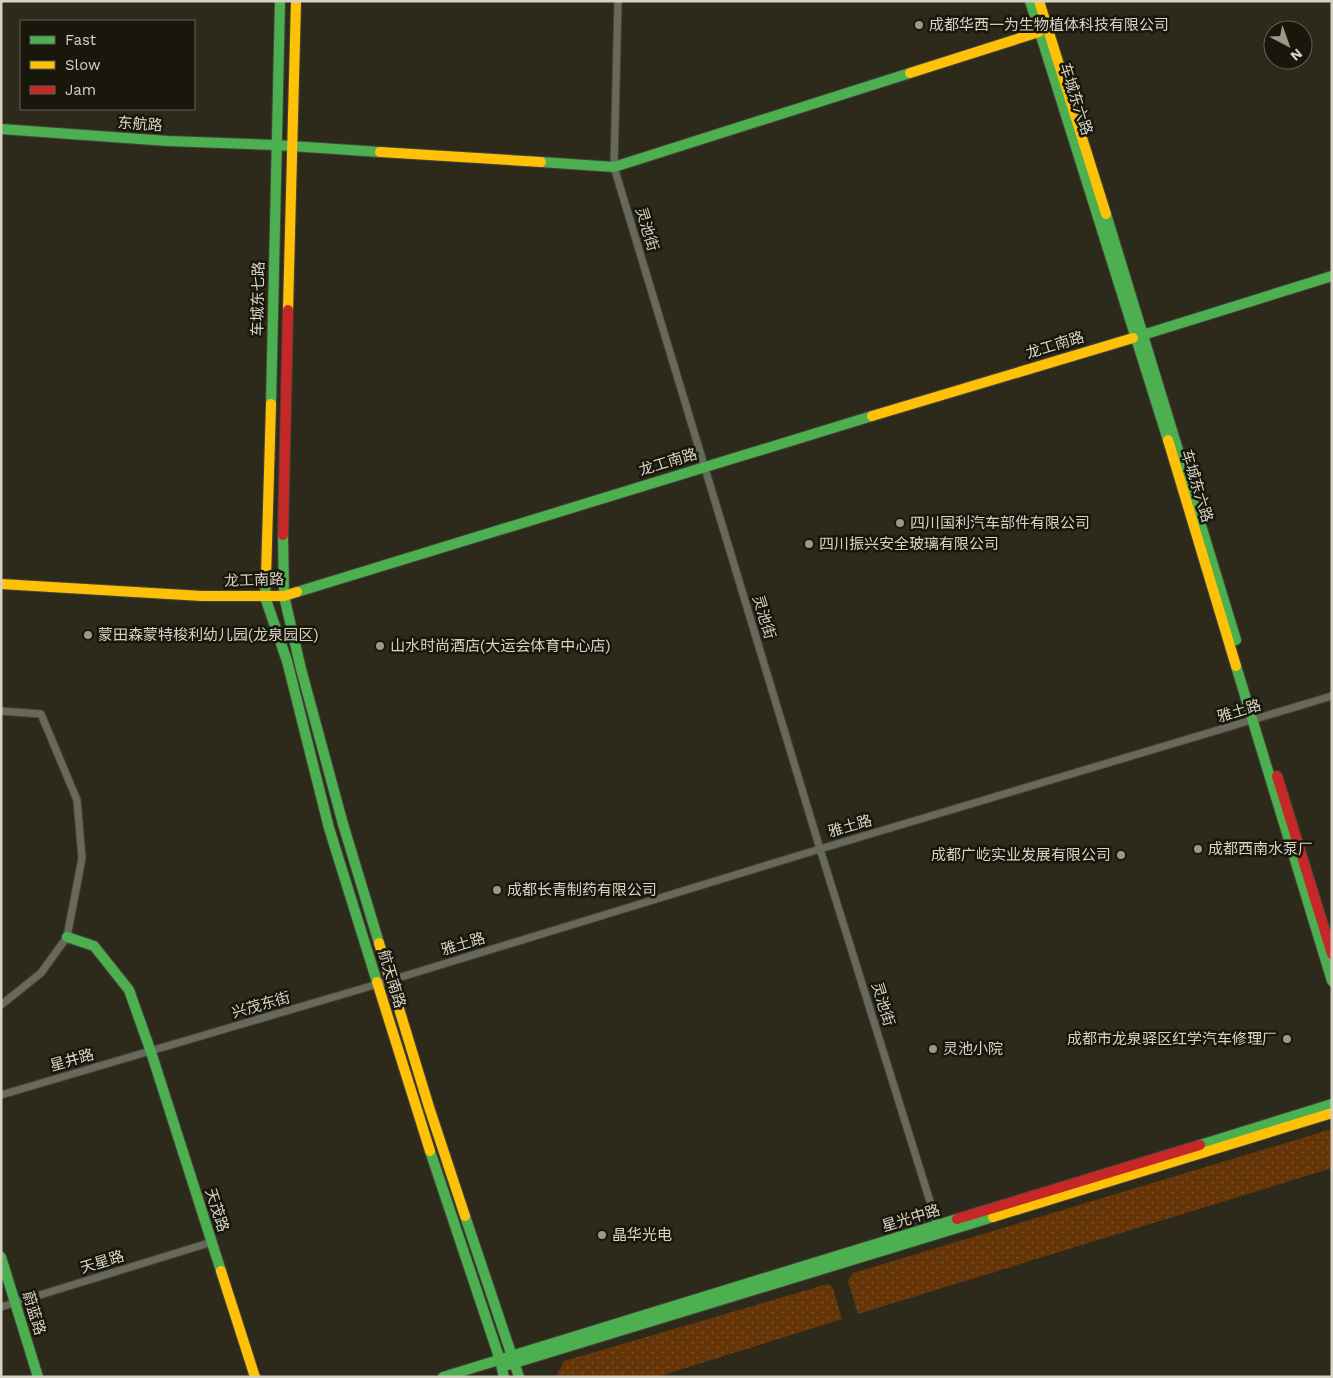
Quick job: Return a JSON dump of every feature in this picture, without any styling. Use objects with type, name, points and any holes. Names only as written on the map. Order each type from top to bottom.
[{"type":"street","name":"车城东七路","points":[[265,597],[269,525],[280,1]]},
{"type":"street","name":"车城东七路","points":[[284,596],[283,536],[296,1]]},
{"type":"street","name":"灵池街","points":[[618,1],[614,167],[820,849],[938,1229]]},
{"type":"street","name":"车城东六路","points":[[1030,1],[1140,335]]},
{"type":"street","name":"车城东六路","points":[[1039,1],[1256,720],[1332,981]]},
{"type":"street","points":[[614,167],[1039,32]]},
{"type":"street","name":"东航路","points":[[1,129],[168,141],[276,145],[614,167]]},
{"type":"street","name":"龙工南路","points":[[1,584],[202,596],[284,596],[1332,276]]},
{"type":"street","name":"航天南路","points":[[284,596],[301,669],[342,824],[429,1107],[519,1377]]},
{"type":"street","name":"航天南路","points":[[265,597],[287,662],[329,828],[416,1108],[504,1377]]},
{"type":"street","name":"雅土路","points":[[378,984],[1332,696]]},
{"type":"street","points":[[1,711],[41,714],[77,800],[82,858],[67,937],[41,973],[1,1005]]},
{"type":"street","name":"车城东六路","points":[[1256,720],[1332,954]]},
{"type":"street","name":"天茂路","points":[[67,937],[94,946],[129,990],[151,1052],[255,1377]]},
{"type":"street","name":"兴茂东街","points":[[151,1052],[378,984]]},
{"type":"street","name":"星井路","points":[[1,1095],[151,1052]]},
{"type":"street","name":"星光中路","points":[[500,1363],[938,1229],[1332,1104]]},
{"type":"street","name":"星光中路","points":[[938,1229],[1332,1113]]},
{"type":"street","name":"天星路","points":[[1,1307],[212,1242]]},
{"type":"street","name":"蔚蓝路","points":[[1,1257],[38,1377]]},
{"type":"street","points":[[443,1377],[500,1363]]},
{"type":"street","points":[[466,1377],[500,1363]]},
{"type":"shaded area","points":[[1332,1129],[1332,1168],[858,1314],[848,1281],[853,1273]]},
{"type":"shaded area","points":[[828,1284],[832,1286],[842,1319],[657,1377],[556,1377],[564,1361]]},
{"type":"traffic: fast","points":[[271,404],[280,1]]},
{"type":"traffic: fast","points":[[1030,1],[1168,440]]},
{"type":"traffic: fast","points":[[541,162],[614,167],[910,73]]},
{"type":"traffic: fast","points":[[1,129],[168,141],[276,145],[380,152]]},
{"type":"traffic: fast","points":[[1106,214],[1236,640]]},
{"type":"traffic: fast","points":[[1133,338],[1332,276]]},
{"type":"traffic: fast","points":[[297,592],[872,416]]},
{"type":"traffic: fast","points":[[283,535],[284,596],[301,669],[343,824],[379,943]]},
{"type":"traffic: fast","points":[[266,577],[265,597],[287,661],[329,828],[377,982]]},
{"type":"traffic: fast","points":[[1236,666],[1332,981]]},
{"type":"traffic: fast","points":[[67,937],[94,946],[129,990],[151,1052],[221,1271]]},
{"type":"traffic: fast","points":[[1200,1145],[1332,1104]]},
{"type":"traffic: fast","points":[[430,1151],[504,1377]]},
{"type":"traffic: fast","points":[[465,1216],[519,1377]]},
{"type":"traffic: fast","points":[[508,1365],[993,1217]]},
{"type":"traffic: fast","points":[[443,1377],[957,1219]]},
{"type":"traffic: fast","points":[[1,1257],[38,1377]]},
{"type":"traffic: slow","points":[[288,310],[296,1]]},
{"type":"traffic: slow","points":[[1039,1],[1106,214]]},
{"type":"traffic: slow","points":[[910,73],[1039,32]]},
{"type":"traffic: slow","points":[[380,152],[541,162]]},
{"type":"traffic: slow","points":[[872,416],[1133,338]]},
{"type":"traffic: slow","points":[[266,577],[271,404]]},
{"type":"traffic: slow","points":[[1168,440],[1236,666]]},
{"type":"traffic: slow","points":[[1,584],[202,596],[284,596],[297,592]]},
{"type":"traffic: slow","points":[[379,943],[429,1107],[465,1216]]},
{"type":"traffic: slow","points":[[377,982],[430,1151]]},
{"type":"traffic: slow","points":[[993,1217],[1332,1113]]},
{"type":"traffic: slow","points":[[221,1271],[255,1377]]},
{"type":"traffic: jam","points":[[283,535],[288,310]]},
{"type":"traffic: jam","points":[[1277,776],[1332,954]]},
{"type":"traffic: jam","points":[[957,1219],[1200,1145]]},
{"type":"place","name":"成都华西一为生物植体科技有限公司","points":[[919,25]]},
{"type":"place","name":"四川国利汽车部件有限公司","points":[[900,523]]},
{"type":"place","name":"四川振兴安全玻璃有限公司","points":[[809,544]]},
{"type":"place","name":"蒙田森蒙特梭利幼儿园(龙泉园区)","points":[[88,635]]},
{"type":"place","name":"山水时尚酒店(大运会体育中心店)","points":[[380,646]]},
{"type":"place","name":"成都西南水泵厂","points":[[1198,849]]},
{"type":"place","name":"成都广屹实业发展有限公司","points":[[1121,855]]},
{"type":"place","name":"成都长青制药有限公司","points":[[497,890]]},
{"type":"place","name":"成都市龙泉驿区红学汽车修理厂","points":[[1287,1039]]},
{"type":"place","name":"灵池小院","points":[[933,1049]]},
{"type":"place","name":"晶华光电","points":[[602,1235]]}]
